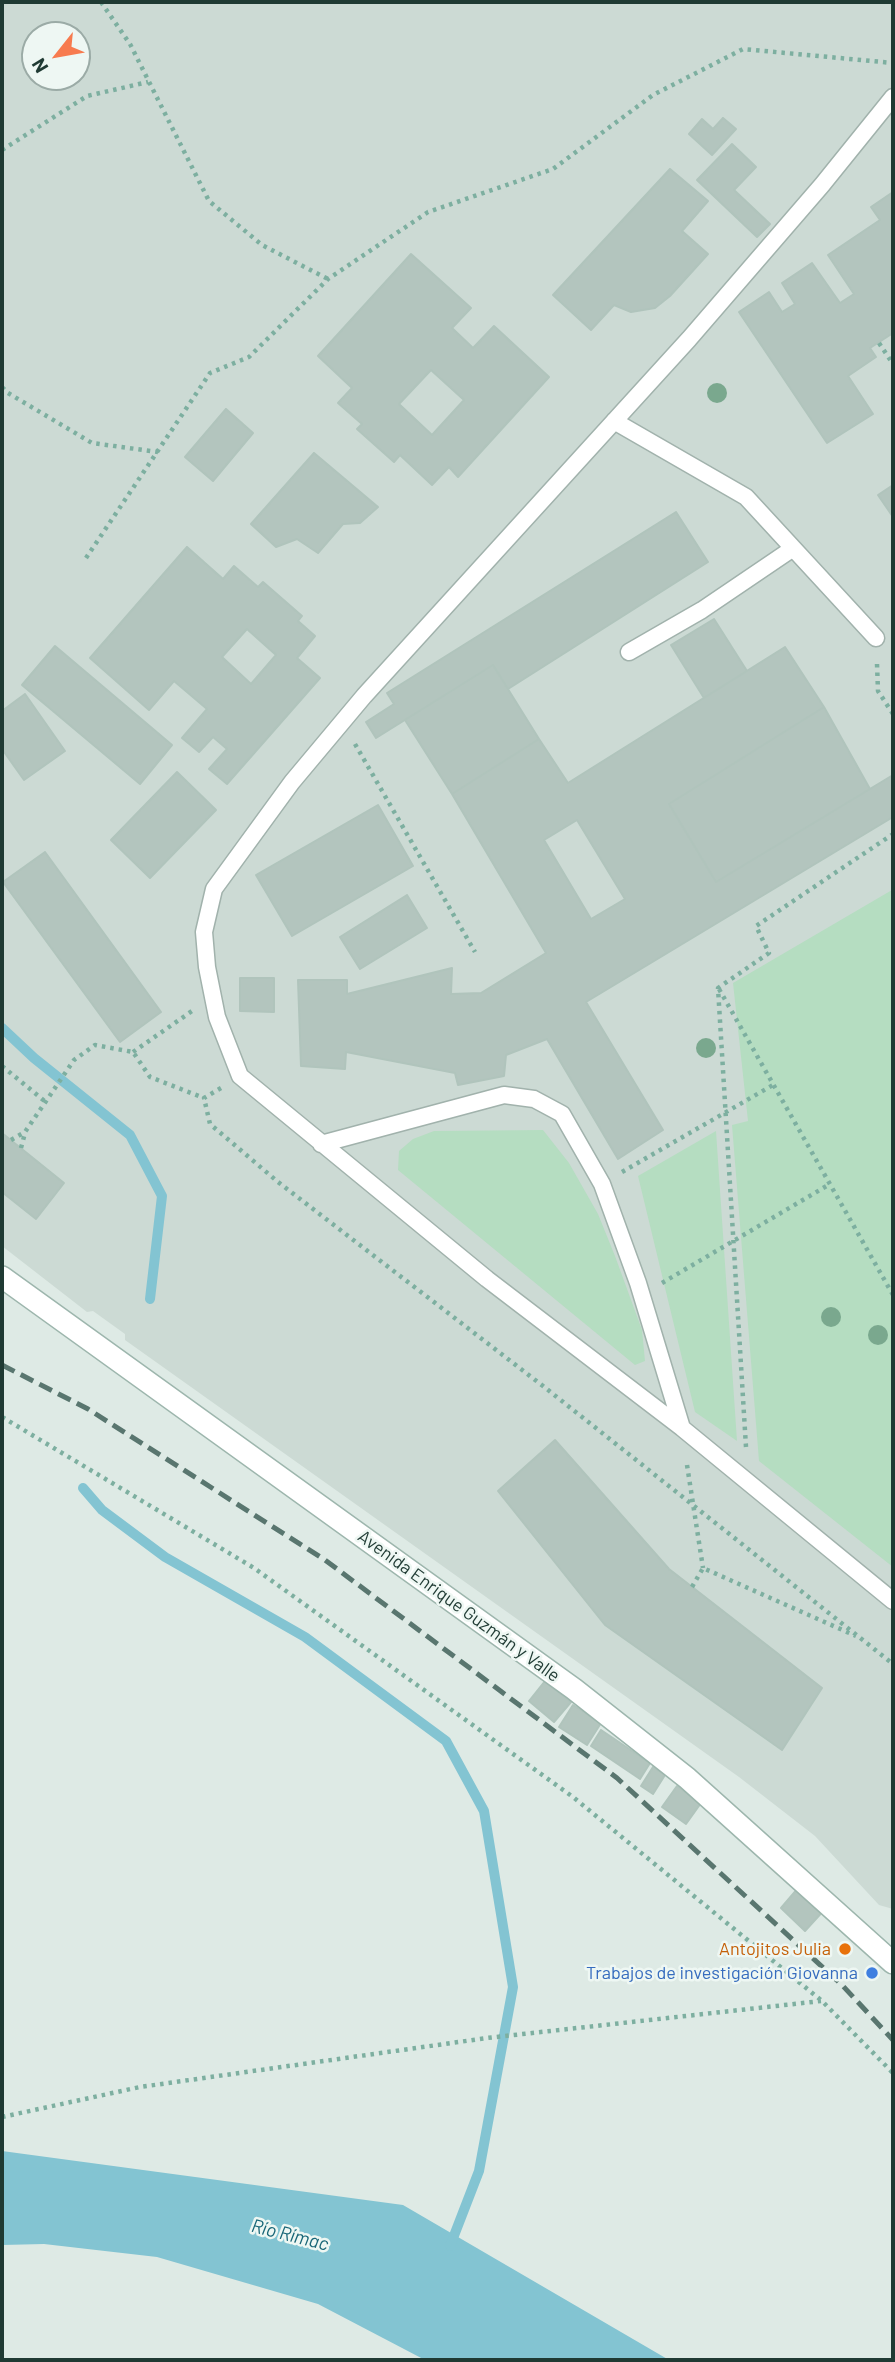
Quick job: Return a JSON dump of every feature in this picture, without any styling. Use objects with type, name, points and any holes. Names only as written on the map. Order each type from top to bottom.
[{"type":"street","name":"Avenida Enrique Guzmán y Valle","points":[[2,1278],[574,1689],[687,1779],[893,1963]]},
{"type":"lane","points":[[893,97],[822,185],[614,421],[342,722],[292,782],[214,889],[204,932],[207,967],[217,1017],[240,1076],[487,1279],[682,1427],[893,1601]]},
{"type":"lane","points":[[614,421],[746,497],[876,638]]},
{"type":"lane","points":[[629,652],[702,610],[792,549]]},
{"type":"lane","points":[[321,1144],[504,1095],[534,1099],[562,1114],[602,1184],[642,1294],[682,1427]]},
{"type":"path","points":[[101,2],[130,44],[209,201],[262,245],[328,279]]},
{"type":"path","points":[[86,558],[210,373],[249,357],[328,279],[428,212],[553,169],[653,95],[743,49],[893,63]]},
{"type":"path","points":[[2,150],[87,96],[148,82]]},
{"type":"path","points":[[878,343],[893,364]]},
{"type":"path","points":[[2,387],[92,443],[158,452]]},
{"type":"path","points":[[876,638],[878,691],[893,714]]},
{"type":"path","points":[[342,722],[475,952]]},
{"type":"path","points":[[718,988],[769,953],[756,926],[893,835]]},
{"type":"path","points":[[718,988],[893,1296]]},
{"type":"path","points":[[718,988],[748,1483]]},
{"type":"path","points":[[11,1140],[25,1132],[74,1060],[95,1045],[133,1052],[213,997]]},
{"type":"path","points":[[133,1052],[150,1077],[204,1098]]},
{"type":"path","points":[[2,1066],[47,1103]]},
{"type":"path","points":[[204,1098],[240,1076]]},
{"type":"path","points":[[602,1184],[773,1085]]},
{"type":"path","points":[[204,1098],[211,1124],[278,1182],[532,1377],[893,1664]]},
{"type":"path","points":[[21,1148],[25,1132]]},
{"type":"path","points":[[642,1294],[830,1184]]},
{"type":"path","points":[[2,1417],[254,1568],[573,1797],[822,2001],[893,2073]]},
{"type":"path","points":[[682,1427],[704,1568],[692,1587]]},
{"type":"path","points":[[704,1568],[863,1639]]},
{"type":"path","points":[[2,2117],[153,2085],[487,2038],[822,2001]]},
{"type":"shaded area","points":[[2,2],[893,2],[893,1909],[879,1905],[815,1836],[739,1777],[125,1340],[125,1334],[93,1311],[87,1312],[2,1246]]},
{"type":"green space","points":[[892,890],[893,1567],[759,1461],[732,1125],[748,1121],[733,983]]},
{"type":"green space","points":[[543,1130],[569,1163],[598,1214],[642,1330],[645,1361],[635,1365],[398,1170],[399,1151],[413,1139],[434,1131]]},
{"type":"green space","points":[[716,1131],[737,1441],[695,1412],[638,1176]]},
{"type":"water","name":"Río Rímac","points":[[2,2151],[403,2205],[669,2360],[425,2360],[318,2304],[157,2257],[44,2244],[2,2245]]},
{"type":"building","points":[[723,118],[736,129],[712,155],[689,134],[702,119],[713,129]]},
{"type":"building","points":[[732,144],[756,167],[734,190],[770,224],[757,237],[697,180]]},
{"type":"building","points":[[670,169],[708,201],[682,231],[708,254],[670,296],[655,308],[631,312],[614,305],[591,330],[553,295]]},
{"type":"building","points":[[893,192],[893,333],[870,348],[876,357],[848,376],[873,414],[827,443],[739,312],[769,292],[782,312],[795,304],[782,283],[812,263],[840,303],[854,294],[828,255],[880,220],[871,207]]},
{"type":"building","points":[[411,254],[471,308],[452,328],[473,348],[494,326],[549,377],[458,477],[449,467],[432,485],[400,455],[394,462],[357,429],[362,424],[338,403],[352,388],[318,356]],"holes":[[[431,370],[464,400],[432,435],[399,404]]]},
{"type":"building","points":[[226,409],[253,433],[213,481],[185,457]]},
{"type":"building","points":[[314,453],[378,507],[360,523],[343,524],[318,553],[297,539],[276,547],[251,524]]},
{"type":"building","points":[[893,485],[893,517],[878,495]]},
{"type":"building","points":[[676,512],[708,562],[508,689],[493,665],[376,738],[366,722],[394,704],[387,693]]},
{"type":"building","points":[[187,547],[223,579],[234,566],[258,587],[263,582],[302,616],[298,621],[315,636],[297,658],[320,678],[227,784],[209,769],[227,749],[213,737],[199,752],[182,738],[207,709],[174,681],[149,710],[90,658]],"holes":[[[247,629],[276,655],[251,684],[222,657]]]},
{"type":"building","points":[[714,619],[747,671],[704,698],[671,645]]},
{"type":"building","points":[[55,646],[172,745],[140,784],[22,685]]},
{"type":"building","points":[[785,647],[824,707],[669,804],[716,882],[893,775],[893,817],[586,1002],[663,1130],[618,1159],[547,1039],[506,1055],[504,1076],[458,1085],[455,1073],[346,1052],[345,1069],[301,1066],[298,980],[347,980],[347,994],[452,968],[451,994],[481,993],[546,953],[452,794],[539,739],[568,783]],"holes":[[[577,820],[625,899],[591,919],[544,840]]]},
{"type":"building","points":[[493,665],[539,739],[452,794],[405,720]]},
{"type":"building","points":[[25,694],[65,751],[24,780],[2,749],[2,711]]},
{"type":"building","points":[[824,707],[870,789],[716,882],[669,804]]},
{"type":"building","points":[[177,772],[216,810],[150,878],[111,840]]},
{"type":"building","points":[[378,805],[413,866],[292,936],[256,875]]},
{"type":"building","points":[[45,852],[161,1012],[120,1042],[3,882]]},
{"type":"building","points":[[407,895],[427,928],[360,969],[340,937]]},
{"type":"building","points":[[240,978],[274,978],[274,1012],[240,1011]]},
{"type":"building","points":[[2,1133],[64,1183],[36,1219],[2,1192]]},
{"type":"building","points":[[555,1440],[669,1569],[822,1688],[782,1750],[605,1625],[498,1491]]},
{"type":"building","points":[[545,1681],[571,1702],[554,1722],[529,1701]]},
{"type":"building","points":[[573,1705],[601,1723],[587,1745],[559,1727]]},
{"type":"building","points":[[601,1730],[650,1763],[640,1779],[591,1746]]},
{"type":"building","points":[[653,1767],[665,1775],[653,1794],[641,1786]]},
{"type":"building","points":[[677,1786],[701,1803],[686,1824],[662,1807]]},
{"type":"building","points":[[799,1887],[825,1909],[805,1931],[781,1908]]},
{"type":"waterway","points":[[2,1028],[34,1058],[130,1135],[162,1196],[150,1299]]},
{"type":"waterway","points":[[83,1488],[102,1510],[165,1557],[305,1637],[446,1741],[484,1811],[513,1987],[479,2171],[450,2246]]},
{"type":"railway","points":[[2,1365],[88,1409],[325,1560],[617,1778],[842,1985],[893,2040]]},
{"type":"place","name":"Antojitos Julia","points":[[845,1949]]},
{"type":"place","name":"Trabajos de investigación Giovanna","points":[[872,1973]]}]
